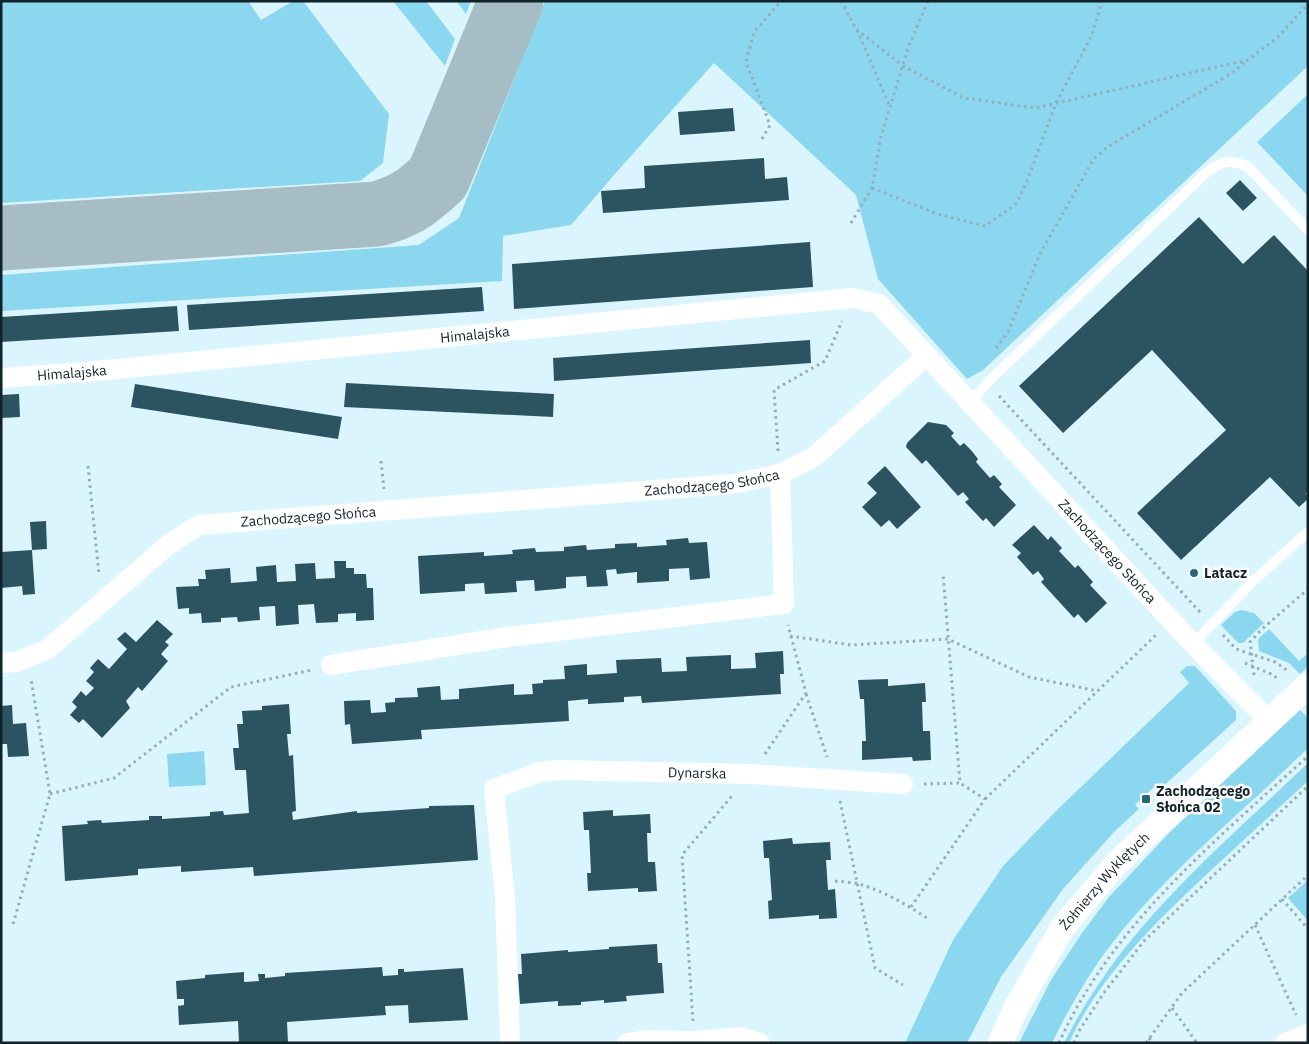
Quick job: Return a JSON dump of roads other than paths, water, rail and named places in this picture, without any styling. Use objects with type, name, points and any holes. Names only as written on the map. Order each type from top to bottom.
[{"type":"street","name":"Himalajska","points":[[1,378],[85,372],[852,298],[879,304],[926,356]]},
{"type":"street","name":"Zachodzącego Słońca","points":[[1,663],[16,662],[48,649],[168,545],[199,525],[386,509],[732,484],[780,474],[814,457],[926,356],[1193,644],[1269,721]]},
{"type":"street","points":[[331,665],[508,637],[784,604],[780,474]]},
{"type":"street","name":"Żołnierzy Wyklętych","points":[[1000,1043],[1018,1006],[1062,928],[1118,862],[1303,690]]},
{"type":"street","name":"Dynarska","points":[[510,1043],[504,898],[494,789],[540,772],[557,770],[752,774],[903,784]]},
{"type":"street","points":[[1285,1043],[1306,1034]]},
{"type":"street","points":[[627,1043],[645,1040],[694,1041],[741,1037],[760,1043]]},
{"type":"lane","points":[[970,402],[1207,172],[1221,162],[1233,161],[1247,166],[1308,230]]},
{"type":"lane","points":[[1193,644],[1235,600],[1308,532]]},
{"type":"place","name":"Latacz","points":[[1194,573]]},
{"type":"place","name":"Zachodzącego Słońca 02","points":[[1146,799]]}]
